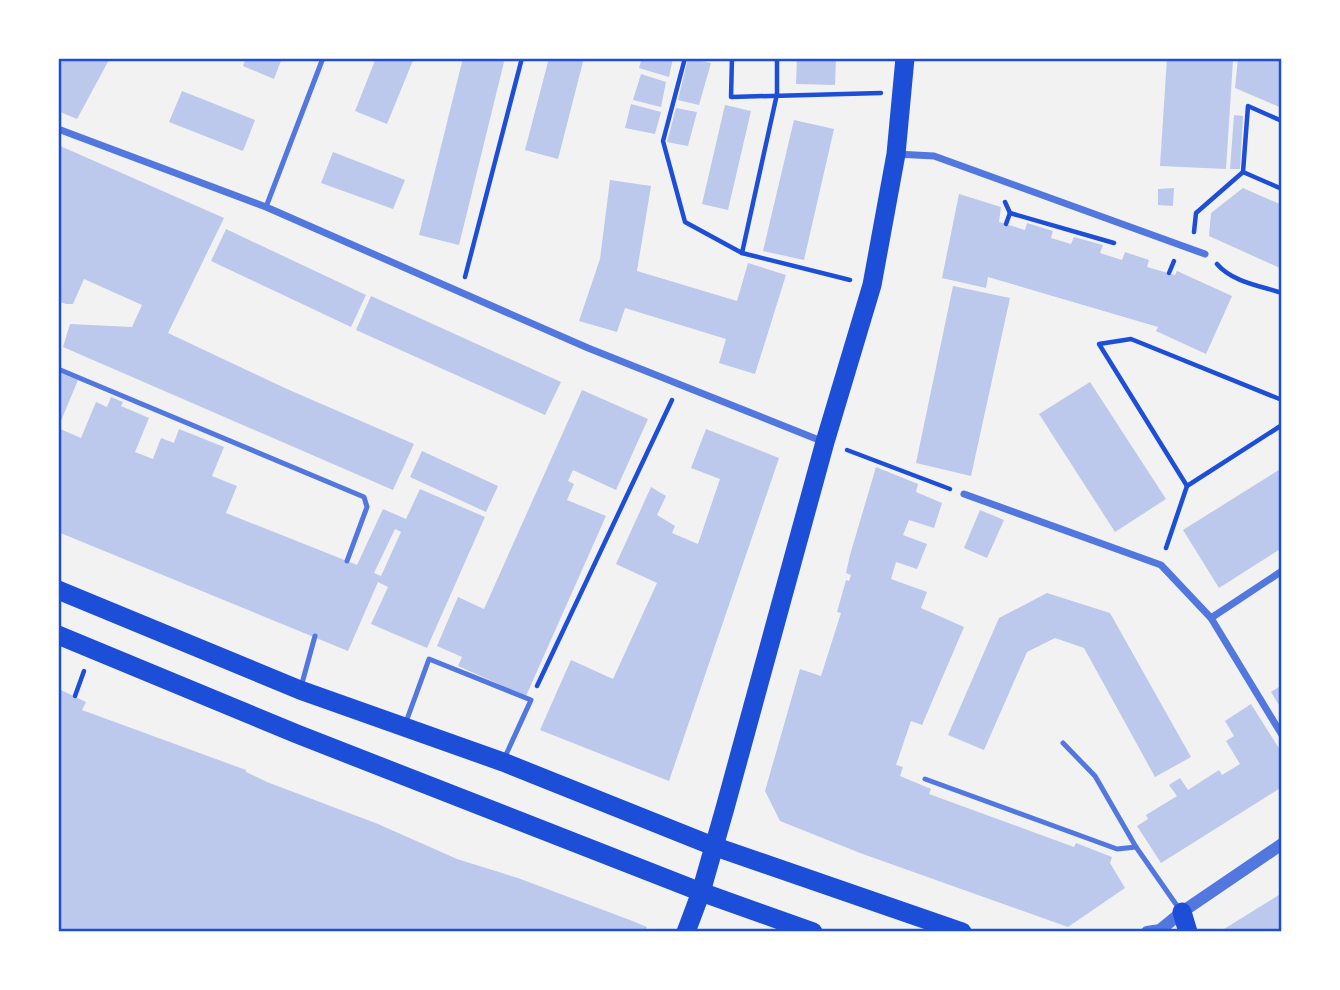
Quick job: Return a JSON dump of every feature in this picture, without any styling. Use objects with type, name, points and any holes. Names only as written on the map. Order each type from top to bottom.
[{"type":"highway","points":[[686,932],[701,892],[825,442],[872,285],[895,153],[905,58]]},
{"type":"highway","points":[[58,590],[300,690],[503,762],[713,846],[962,932]]},
{"type":"highway","points":[[58,635],[297,734],[701,892],[813,932]]},
{"type":"highway","points":[[1182,912],[1188,932]]},
{"type":"street","points":[[58,129],[266,206],[679,386],[825,442]]},
{"type":"street","points":[[895,153],[934,156],[1207,255]]},
{"type":"street","points":[[964,494],[1161,565],[1212,618],[1282,735]]},
{"type":"street","points":[[1212,618],[1282,571]]},
{"type":"street","points":[[1156,931],[1282,844]]},
{"type":"lane","points":[[266,206],[323,58]]},
{"type":"lane","points":[[58,369],[363,497],[367,507],[346,561]]},
{"type":"lane","points":[[300,690],[315,636]]},
{"type":"lane","points":[[404,728],[429,659],[531,700],[503,762]]},
{"type":"lane","points":[[1063,743],[1096,776],[1136,847],[1182,912]]},
{"type":"lane","points":[[925,779],[1117,849],[1136,847]]},
{"type":"path","points":[[461,293],[522,58]]},
{"type":"path","points":[[685,58],[663,141],[685,222],[742,253],[872,285]]},
{"type":"path","points":[[732,58],[731,97],[863,93]]},
{"type":"path","points":[[742,253],[777,94],[777,58]]},
{"type":"path","points":[[1194,234],[1196,213],[1243,172],[1248,106],[1282,121]]},
{"type":"path","points":[[1243,172],[1282,190]]},
{"type":"path","points":[[1006,224],[1010,213]]},
{"type":"path","points":[[1207,255],[1222,270],[1244,282],[1282,293]]},
{"type":"path","points":[[1170,273],[1175,260]]},
{"type":"path","points":[[1187,486],[1099,344],[1131,339],[1282,400]]},
{"type":"path","points":[[531,700],[679,386]]},
{"type":"path","points":[[1161,565],[1187,486],[1282,425]]},
{"type":"path","points":[[825,442],[964,494]]},
{"type":"building","points":[[63,58],[110,58],[77,119],[58,111],[58,68]]},
{"type":"building","points":[[246,58],[282,58],[274,79],[243,66]]},
{"type":"building","points":[[376,58],[414,58],[387,124],[355,111]]},
{"type":"building","points":[[463,58],[505,58],[459,245],[419,235]]},
{"type":"building","points":[[549,58],[584,58],[558,159],[525,150]]},
{"type":"building","points":[[642,58],[673,58],[669,77],[639,68]]},
{"type":"building","points":[[688,58],[711,63],[699,105],[678,100]]},
{"type":"building","points":[[797,58],[836,58],[835,85],[796,84]]},
{"type":"building","points":[[1167,58],[1233,60],[1226,169],[1160,166]]},
{"type":"building","points":[[1238,58],[1282,58],[1282,108],[1235,88]]},
{"type":"building","points":[[641,74],[666,82],[661,107],[633,100]]},
{"type":"building","points":[[182,91],[255,120],[243,151],[169,122]]},
{"type":"building","points":[[631,104],[661,112],[655,134],[625,128]]},
{"type":"building","points":[[725,105],[751,111],[728,210],[702,204]]},
{"type":"building","points":[[676,108],[697,112],[688,146],[667,142]]},
{"type":"building","points":[[1234,115],[1243,116],[1240,169],[1230,169]]},
{"type":"building","points":[[794,120],[834,129],[804,260],[763,251]]},
{"type":"building","points":[[58,145],[224,218],[168,333],[287,389],[414,444],[393,490],[63,347],[70,324],[132,327],[142,305],[84,279],[73,304],[58,301]]},
{"type":"building","points":[[333,152],[405,180],[393,209],[321,183]]},
{"type":"building","points":[[610,180],[651,186],[637,271],[737,301],[748,263],[786,275],[755,374],[719,363],[726,339],[625,308],[617,332],[579,321],[600,259]]},
{"type":"building","points":[[1174,188],[1173,206],[1158,205],[1158,189]]},
{"type":"building","points":[[1243,188],[1282,205],[1282,269],[1209,236],[1211,213]]},
{"type":"building","points":[[959,194],[1001,207],[999,222],[1025,230],[1027,223],[1053,231],[1051,238],[1071,244],[1074,237],[1103,245],[1100,253],[1122,260],[1125,252],[1149,260],[1147,267],[1175,275],[1177,271],[1232,296],[1206,354],[1156,331],[1158,327],[988,277],[986,288],[942,278]]},
{"type":"building","points":[[226,229],[366,295],[351,327],[211,261]]},
{"type":"building","points":[[953,286],[1010,298],[971,476],[916,463]]},
{"type":"building","points":[[371,296],[561,382],[545,415],[356,330]]},
{"type":"building","points":[[58,372],[78,380],[58,428]]},
{"type":"building","points":[[1090,382],[1166,499],[1115,532],[1039,414]]},
{"type":"building","points":[[582,390],[648,419],[616,490],[573,470],[568,481],[574,484],[567,500],[606,516],[526,696],[458,666],[462,657],[437,646],[458,597],[484,609]]},
{"type":"building","points":[[111,397],[123,402],[121,406],[149,418],[135,452],[153,459],[161,438],[174,443],[179,429],[224,447],[212,476],[237,486],[226,513],[357,565],[383,509],[406,519],[420,489],[485,517],[427,648],[371,624],[388,587],[378,582],[348,651],[58,532],[58,428],[81,438],[96,402],[107,407]],"holes":[[[395,529],[401,532],[381,576],[374,573]]]},
{"type":"building","points":[[706,429],[779,458],[669,781],[540,730],[571,660],[613,679],[657,583],[616,564],[651,487],[666,496],[657,515],[675,526],[672,533],[698,544],[720,479],[691,468]]},
{"type":"building","points":[[422,451],[498,486],[486,512],[410,477]]},
{"type":"building","points":[[876,467],[918,484],[916,492],[942,503],[934,528],[909,520],[903,535],[927,544],[917,569],[896,562],[891,579],[927,592],[921,608],[964,627],[922,725],[911,721],[896,765],[903,767],[900,776],[931,789],[929,794],[1074,847],[1076,843],[1112,857],[1110,863],[1125,888],[1068,927],[860,853],[780,821],[765,791],[800,669],[821,676],[841,613],[837,612],[846,580],[849,581],[851,575],[846,573],[850,555]]},
{"type":"building","points":[[1282,468],[1282,548],[1219,588],[1183,530]]},
{"type":"building","points":[[980,510],[1004,520],[987,558],[964,548]]},
{"type":"building","points":[[1047,593],[1110,613],[1191,757],[1155,777],[1084,648],[1055,638],[1027,652],[984,750],[948,735],[999,618]]},
{"type":"building","points":[[1282,685],[1282,710],[1271,692]]},
{"type":"building","points":[[61,690],[86,702],[82,710],[246,770],[267,782],[378,824],[457,859],[518,878],[630,920],[647,927],[645,932],[58,932],[58,698]]},
{"type":"building","points":[[1251,704],[1282,753],[1282,787],[1161,863],[1137,826],[1148,819],[1146,815],[1177,796],[1169,785],[1180,778],[1188,790],[1219,770],[1222,775],[1240,764],[1226,741],[1234,736],[1225,721]]},
{"type":"building","points":[[1282,893],[1282,932],[1221,932],[1224,929]]}]
